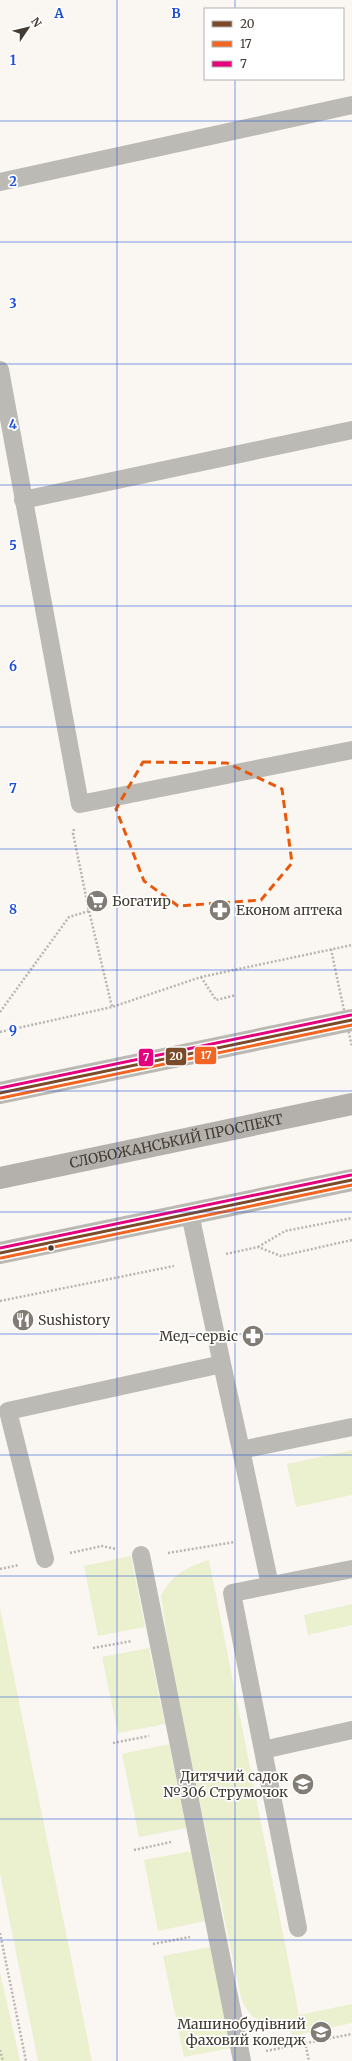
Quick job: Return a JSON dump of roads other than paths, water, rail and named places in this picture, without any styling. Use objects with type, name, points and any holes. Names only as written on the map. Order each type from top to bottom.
[{"type":"main road","points":[[0,1093],[352,1020]]},
{"type":"main road","name":"СЛОБОЖАНСЬКИЙ ПРОСПЕКТ","points":[[0,1178],[352,1104]]},
{"type":"main road","points":[[0,1253],[352,1180]]},
{"type":"lane","points":[[0,182],[352,105]]},
{"type":"lane","points":[[0,370],[80,804],[352,750]]},
{"type":"lane","points":[[23,500],[352,430]]},
{"type":"lane","points":[[190,1214],[270,1585]]},
{"type":"lane","points":[[45,1559],[8,1411],[222,1364]]},
{"type":"lane","points":[[241,1450],[352,1427]]},
{"type":"lane","points":[[141,1555],[217,1931],[241,2059]]},
{"type":"lane","points":[[298,1928],[232,1593],[352,1569]]},
{"type":"lane","points":[[263,1750],[352,1730]]},
{"type":"place","name":"Богатир","points":[[97,901]]},
{"type":"place","name":"Економ аптека","points":[[220,910]]},
{"type":"place","name":"Sushistory","points":[[23,1320]]},
{"type":"place","name":"Мед-сервіс","points":[[253,1336]]},
{"type":"place","name":"Дитячий садок №306 Струмочок","points":[[303,1784]]},
{"type":"place","name":"Машинобудівний фаховий коледж","points":[[321,2032]]}]
